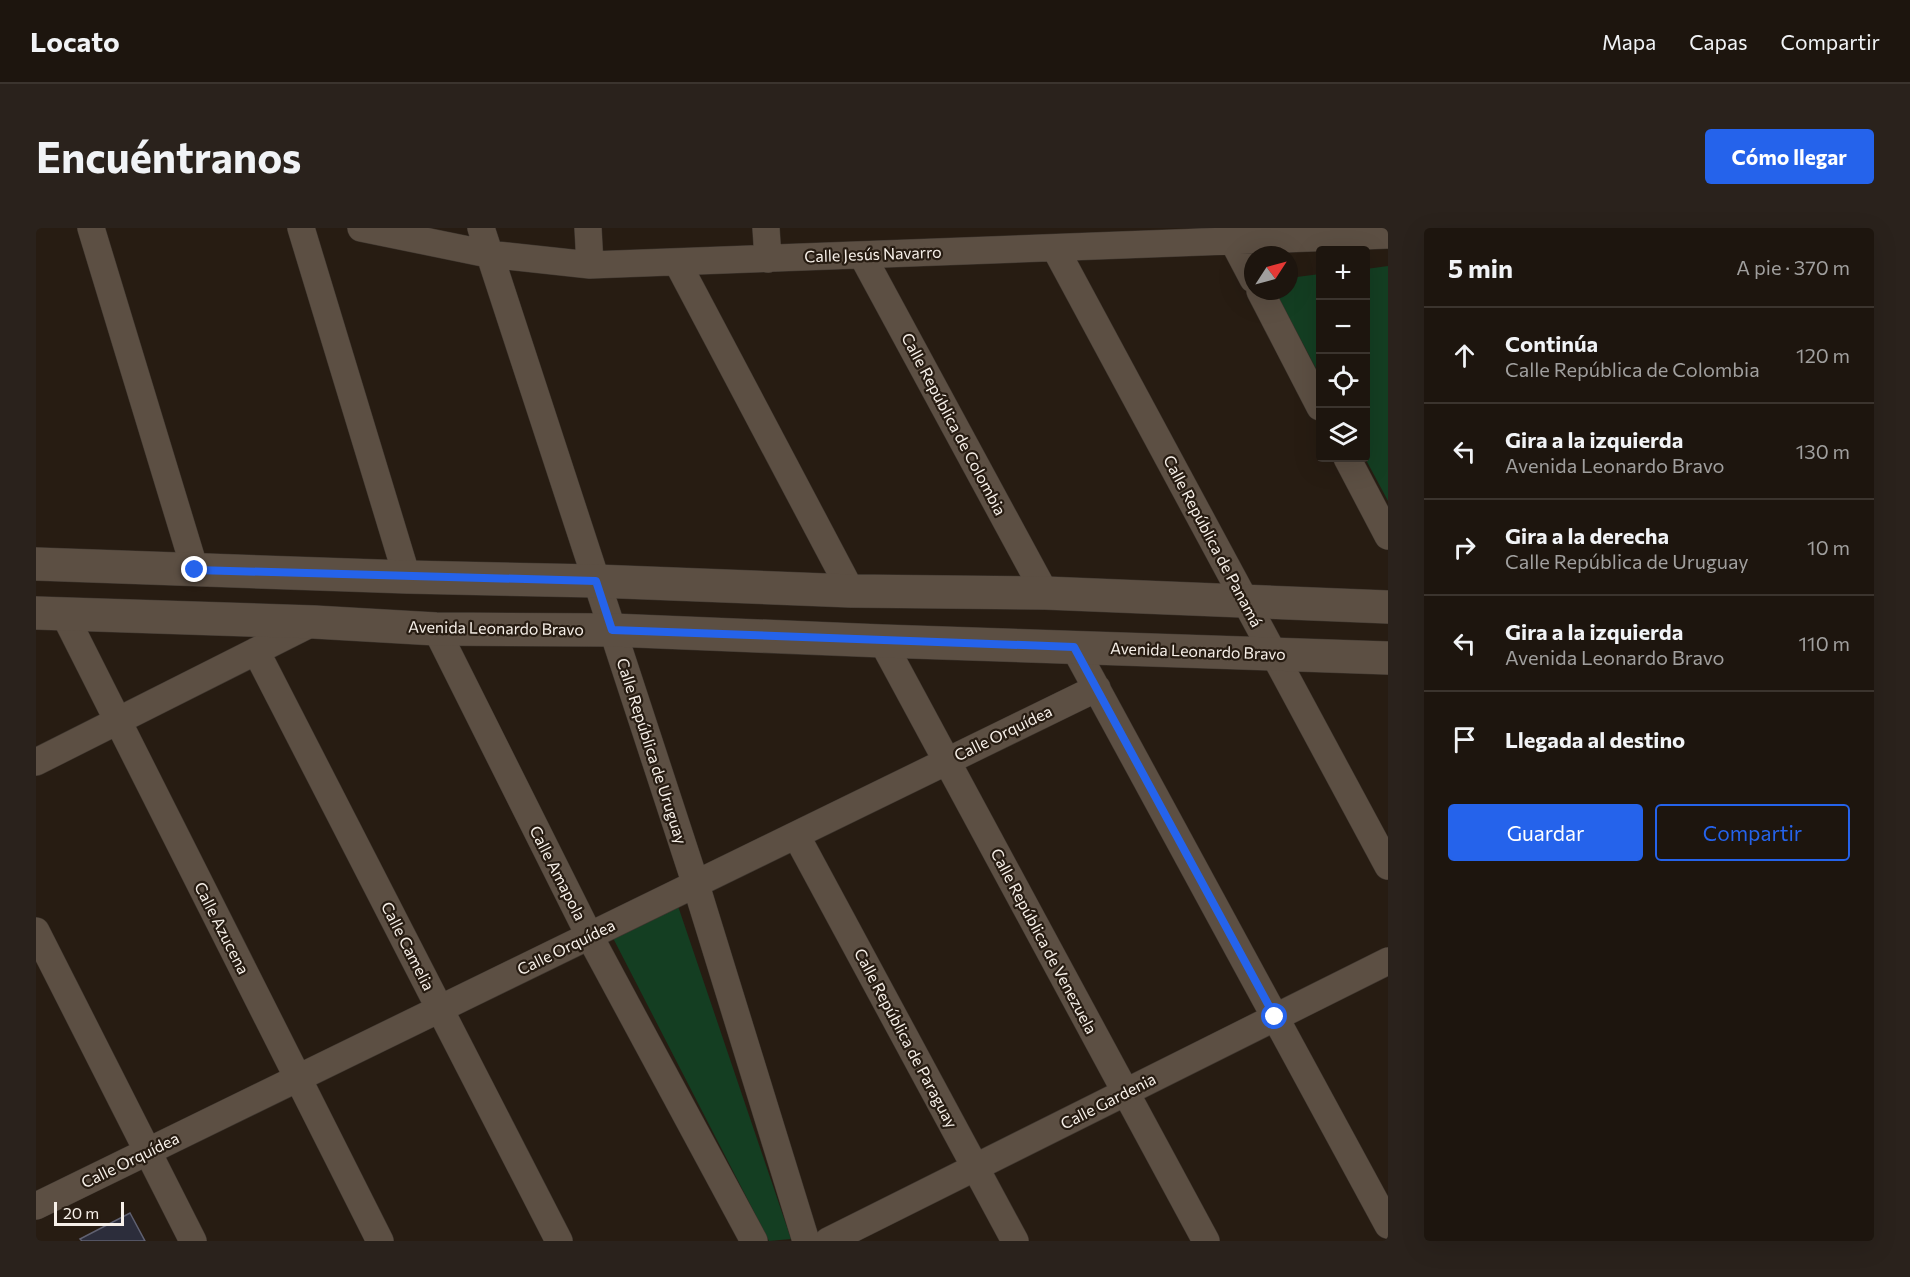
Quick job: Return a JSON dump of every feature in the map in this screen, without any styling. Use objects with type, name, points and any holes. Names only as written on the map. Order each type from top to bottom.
[{"type":"street","points":[[91,228],[195,570]]},
{"type":"street","points":[[301,228],[407,577]]},
{"type":"street","name":"Calle Jesús Navarro","points":[[362,228],[488,254],[590,265],[862,255],[954,240],[1055,248],[1140,236],[1233,241],[1317,233],[1388,235]]},
{"type":"street","name":"Calle República de Uruguay","points":[[480,228],[696,885],[806,1241]]},
{"type":"street","points":[[588,228],[590,265]]},
{"type":"street","points":[[766,228],[768,258]]},
{"type":"street","points":[[1233,241],[1244,262]]},
{"type":"street","name":"Calle República de Panamá","points":[[1055,248],[1388,866]]},
{"type":"street","name":"Calle República de Colombia","points":[[862,255],[1046,593]]},
{"type":"street","points":[[677,262],[851,591]]},
{"type":"street","points":[[1265,300],[1316,399]]},
{"type":"street","points":[[1349,462],[1388,537]]},
{"type":"street","points":[[36,564],[851,591],[1046,593],[1388,607]]},
{"type":"street","name":"Avenida Leonardo Bravo","points":[[50,614],[314,622],[436,629],[612,630],[1388,658]]},
{"type":"street","name":"Calle Azucena","points":[[50,614],[118,721],[380,1241]]},
{"type":"street","points":[[36,762],[314,622]]},
{"type":"street","name":"Calle Amapola","points":[[436,629],[589,935],[754,1241]]},
{"type":"street","name":"Calle República de Venezuela","points":[[882,641],[1206,1241]]},
{"type":"street","points":[[1074,647],[1388,1225]]},
{"type":"street","name":"Calle Camelia","points":[[256,651],[560,1241]]},
{"type":"street","name":"Calle Orquídea","points":[[36,1206],[1097,688]]},
{"type":"street","name":"Calle República de Paraguay","points":[[796,835],[1015,1241]]},
{"type":"street","points":[[36,931],[193,1241]]},
{"type":"street","name":"Calle Gardenia","points":[[828,1241],[1388,961]]},
{"type":"green space","points":[[1388,266],[1388,501],[1367,462],[1370,462],[1370,268]]},
{"type":"green space","points":[[1316,275],[1316,368],[1280,300],[1298,300],[1298,277]]},
{"type":"green space","points":[[678,906],[791,1239],[769,1241],[613,938]]},
{"type":"building","points":[[130,1213],[145,1241],[82,1241],[80,1239]]},
{"type":"route","points":[[195,570],[596,581],[612,630],[1074,647],[1275,1017]]}]
